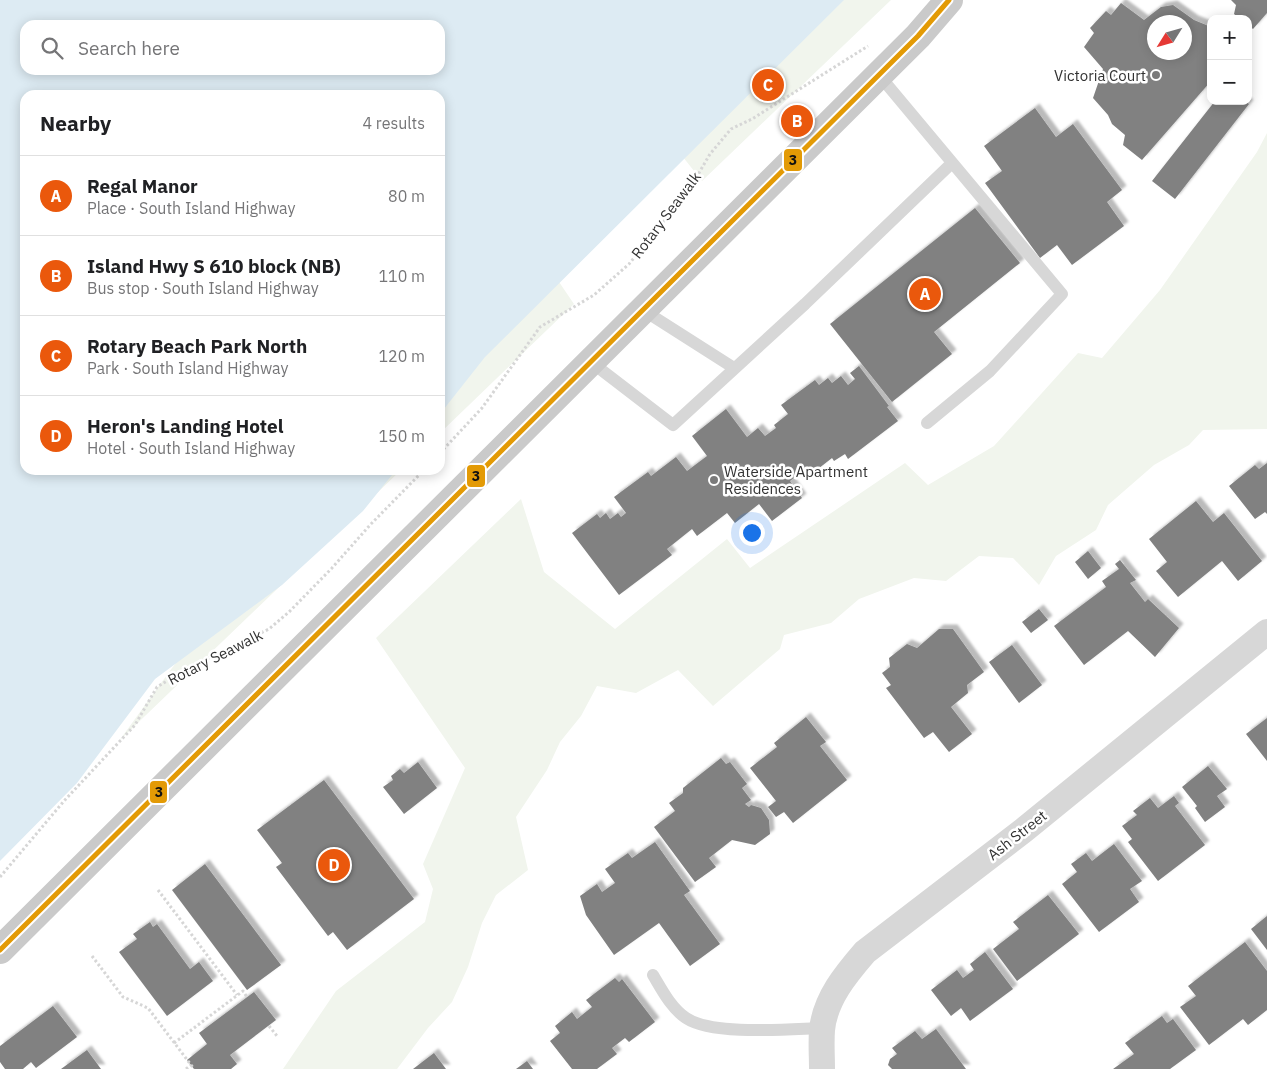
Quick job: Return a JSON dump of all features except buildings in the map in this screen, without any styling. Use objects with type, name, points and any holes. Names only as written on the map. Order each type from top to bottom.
[{"type":"main road","points":[[0,950],[918,36],[949,0]]},
{"type":"street","name":"Ash Street","points":[[822,1069],[822,1028],[829,1004],[843,977],[865,952],[1024,830],[1267,632]]},
{"type":"lane","points":[[879,75],[1062,294],[990,371],[927,423]]},
{"type":"lane","points":[[591,362],[673,425],[805,304],[952,163]]},
{"type":"lane","points":[[643,310],[734,368]]},
{"type":"lane","points":[[653,976],[673,1006],[685,1018],[700,1025],[732,1029],[822,1028]]},
{"type":"path","name":"Rotary Seawalk","points":[[445,448],[482,408],[540,327],[594,295],[629,264],[689,190],[710,154],[731,129],[752,119],[870,45]]},
{"type":"path","name":"Rotary Seawalk","points":[[0,877],[64,801],[135,725],[157,687],[188,668],[269,629],[289,612],[419,475]]},
{"type":"path","points":[[158,890],[237,995]]},
{"type":"path","points":[[92,956],[123,997],[148,1008],[192,1067],[186,1069]]},
{"type":"path","points":[[174,1043],[243,991],[247,997]]},
{"type":"path","points":[[269,1026],[277,1036]]},
{"type":"shaded area","points":[[0,0],[844,0],[485,357],[445,408],[445,90],[20,90],[20,475],[392,475],[363,511],[282,585],[155,679],[77,783],[0,861]]},
{"type":"shaded area","points":[[832,0],[891,0],[702,181],[671,142]]},
{"type":"shaded area","points":[[1267,133],[1267,429],[1203,430],[1189,445],[1154,465],[1108,505],[1096,530],[1056,556],[1039,585],[1013,558],[979,556],[946,581],[914,578],[859,599],[831,623],[784,635],[780,649],[713,706],[678,670],[636,693],[597,686],[581,716],[560,742],[547,770],[516,817],[528,870],[496,895],[482,923],[468,967],[452,1002],[428,1028],[397,1069],[283,1069],[336,991],[425,922],[433,889],[423,864],[465,768],[376,638],[521,499],[544,572],[615,629],[727,539],[750,568],[905,463],[928,485],[994,446],[1078,353],[1102,358],[1160,290],[1257,152]]},
{"type":"shaded area","points":[[540,254],[574,304],[445,428],[445,367]]},
{"type":"shaded area","points":[[357,475],[396,475],[119,741],[192,643]]},
{"type":"transit line","name":"3","points":[[0,950],[918,36],[949,0]]},
{"type":"place","name":"Victoria Court","points":[[1156,75]]},
{"type":"place","name":"Rotary Beach Park North","points":[[768,85]]},
{"type":"place","name":"Island Hwy S 610 block (NB)","points":[[797,121]]},
{"type":"place","name":"Regal Manor","points":[[925,294]]},
{"type":"place","name":"Waterside Apartment Residences","points":[[714,480]]},
{"type":"place","name":"Heron's Landing Hotel","points":[[334,865]]}]
